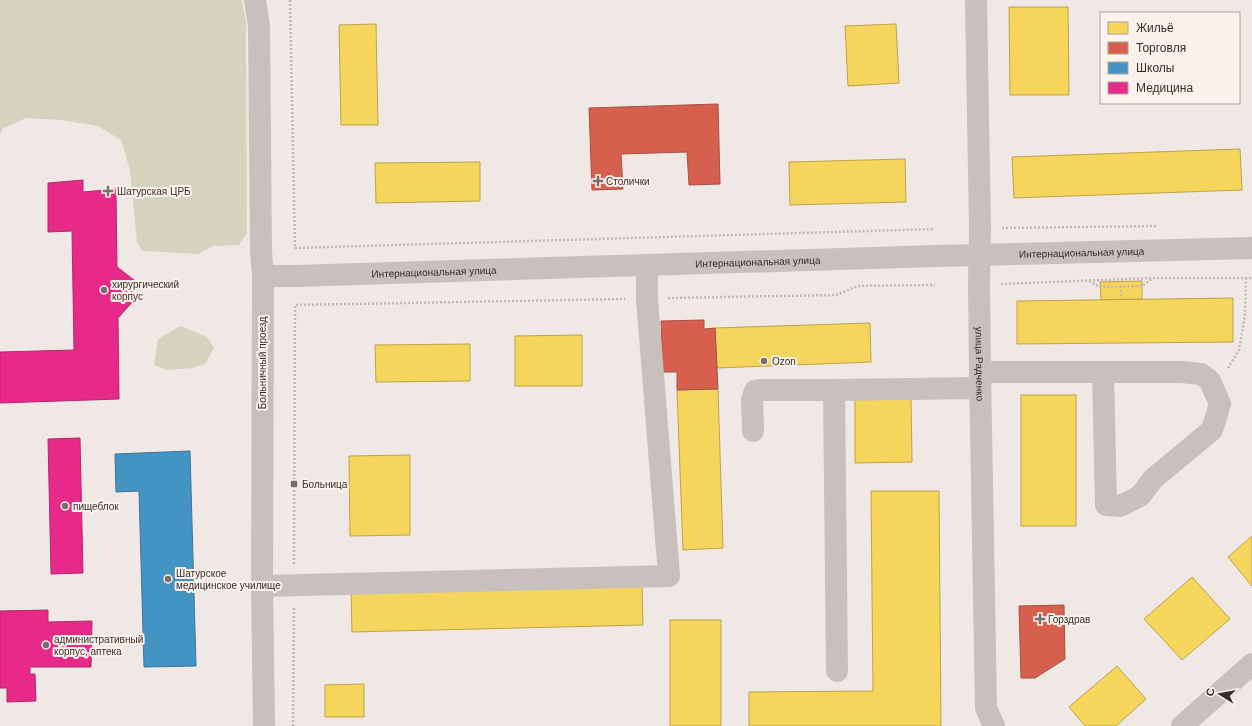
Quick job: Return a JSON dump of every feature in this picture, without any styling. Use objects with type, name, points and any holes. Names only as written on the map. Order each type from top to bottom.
[{"type":"street","name":"Больничный проезд","points":[[255,0],[259,26],[261,251],[263,276],[262,586],[264,726]]},
{"type":"street","name":"улица Радченко","points":[[976,0],[980,220],[980,380],[986,708],[994,726]]},
{"type":"street","name":"Интернациональная улица","points":[[263,276],[1252,248]]},
{"type":"street","points":[[262,586],[669,576],[647,299],[647,265]]},
{"type":"street","points":[[753,431],[752,399],[755,391],[762,390],[834,390],[1103,372],[1182,372],[1200,374],[1210,381],[1220,404],[1212,430],[1153,479],[1140,496],[1120,506],[1106,504],[1103,372]]},
{"type":"street","points":[[834,390],[837,671]]},
{"type":"street","points":[[1182,726],[1252,664]]},
{"type":"path","points":[[290,0],[295,248],[935,229]]},
{"type":"path","points":[[1000,228],[1157,226]]},
{"type":"path","points":[[998,284],[1153,278],[1252,278]]},
{"type":"path","points":[[1088,280],[1100,287],[1142,286],[1153,278]]},
{"type":"path","points":[[1210,381],[1229,367],[1239,350],[1245,315],[1246,278]]},
{"type":"path","points":[[293,726],[295,305],[836,295],[858,286],[935,285]]},
{"type":"path","points":[[1121,286],[1121,299]]},
{"type":"green space","points":[[0,0],[242,0],[246,21],[247,233],[239,245],[213,246],[198,254],[142,251],[137,242],[130,170],[121,140],[98,126],[61,120],[26,118],[2,129],[0,135]]},
{"type":"green space","points":[[181,326],[207,337],[214,348],[205,364],[192,368],[167,370],[154,365],[158,339]]},
{"type":"building: Жильё","points":[[1009,7],[1068,7],[1069,95],[1010,95]]},
{"type":"building: Жильё","points":[[376,24],[378,125],[341,125],[339,25]]},
{"type":"building: Жильё","points":[[896,24],[899,83],[848,86],[845,26]]},
{"type":"building: Жильё","points":[[1240,149],[1242,190],[1014,198],[1012,157]]},
{"type":"building: Жильё","points":[[905,159],[906,202],[790,205],[789,162]]},
{"type":"building: Жильё","points":[[480,162],[480,201],[376,203],[375,163]]},
{"type":"building: Жильё","points":[[1142,281],[1142,299],[1101,300],[1100,282]]},
{"type":"building: Жильё","points":[[1233,298],[1233,342],[1017,344],[1017,301]]},
{"type":"building: Жильё","points":[[870,323],[871,362],[717,368],[715,328]]},
{"type":"building: Жильё","points":[[582,335],[582,386],[515,386],[515,336]]},
{"type":"building: Жильё","points":[[470,344],[470,381],[376,382],[375,345]]},
{"type":"building: Жильё","points":[[718,389],[723,548],[683,550],[677,390]]},
{"type":"building: Жильё","points":[[1021,395],[1076,395],[1076,526],[1021,526]]},
{"type":"building: Жильё","points":[[855,397],[911,397],[912,462],[855,463]]},
{"type":"building: Жильё","points":[[410,455],[410,535],[350,536],[349,456]]},
{"type":"building: Жильё","points":[[871,491],[939,491],[941,726],[749,726],[749,692],[873,691]]},
{"type":"building: Жильё","points":[[1252,536],[1252,586],[1228,557]]},
{"type":"building: Жильё","points":[[1192,577],[1230,619],[1182,660],[1144,619]]},
{"type":"building: Жильё","points":[[642,586],[643,625],[352,632],[351,593]]},
{"type":"building: Жильё","points":[[670,620],[721,620],[721,726],[670,726]]},
{"type":"building: Жильё","points":[[1117,666],[1146,699],[1116,726],[1085,726],[1069,707]]},
{"type":"building: Жильё","points":[[364,684],[364,717],[325,717],[325,685]]},
{"type":"building: Торговля","points":[[718,104],[720,184],[689,185],[687,152],[621,154],[623,189],[592,190],[589,108]]},
{"type":"building: Торговля","points":[[704,320],[704,329],[715,328],[718,389],[677,390],[677,372],[663,372],[661,321]]},
{"type":"building: Торговля","points":[[1064,605],[1065,659],[1035,678],[1021,678],[1019,606]]},
{"type":"building: Школы","name":"Шатурское медицинское училище","points":[[190,451],[196,666],[144,667],[139,491],[116,492],[115,454]]},
{"type":"building: Медицина","name":"хирургический корпус","points":[[83,180],[83,192],[116,189],[117,267],[134,280],[135,299],[118,318],[119,399],[0,403],[0,352],[74,350],[72,231],[48,232],[48,183]]},
{"type":"building: Медицина","name":"пищеблок","points":[[80,438],[83,573],[51,574],[48,439]]},
{"type":"building: Медицина","name":"административный корпус, аптека","points":[[48,610],[48,622],[92,621],[91,667],[30,667],[30,674],[35,674],[36,701],[7,702],[7,688],[0,688],[0,611]]},
{"type":"place","name":"Столички","points":[[598,181]]},
{"type":"place","name":"Шатурская ЦРБ","points":[[108,191]]},
{"type":"place","name":"хирургический корпус","points":[[104,290]]},
{"type":"place","name":"Ozon","points":[[764,361]]},
{"type":"place","name":"Больница","points":[[294,484]]},
{"type":"place","name":"пищеблок","points":[[65,506]]},
{"type":"place","name":"Шатурское медицинское училище","points":[[168,579]]},
{"type":"place","name":"Горздрав","points":[[1040,619]]},
{"type":"place","name":"административный корпус, аптека","points":[[46,645]]}]
